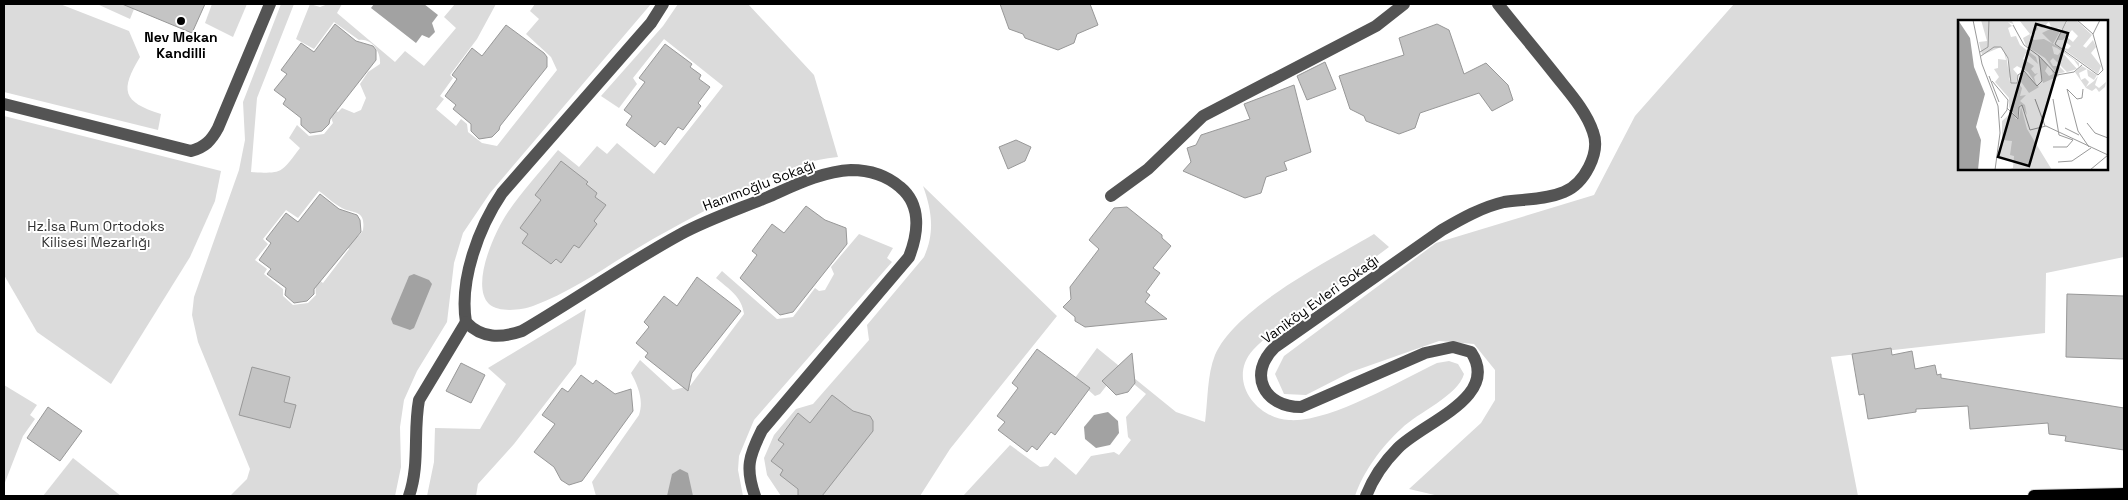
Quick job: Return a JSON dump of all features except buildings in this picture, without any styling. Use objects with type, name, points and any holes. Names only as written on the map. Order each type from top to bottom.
[{"type":"main road","points":[[2034,496],[2124,494]]},
{"type":"street","points":[[4,104],[191,150],[202,147],[212,139],[218,128],[270,4]]},
{"type":"street","points":[[409,496],[416,472],[416,422],[419,400],[466,322],[464,307],[466,288],[477,241],[490,211],[502,193],[651,23],[663,4]]},
{"type":"street","points":[[1111,196],[1148,169],[1203,116],[1376,26],[1404,4]]},
{"type":"street","name":"Vaniköy Evleri Sokağı","points":[[1366,496],[1381,469],[1398,448],[1472,393],[1475,388],[1478,371],[1477,362],[1471,352],[1453,347],[1425,353],[1302,407],[1280,403],[1271,397],[1261,380],[1263,362],[1275,347],[1442,230],[1465,217],[1502,202],[1565,192],[1575,186],[1583,176],[1591,162],[1595,145],[1594,133],[1588,120],[1568,91],[1498,4]]},
{"type":"street","name":"Hanımoğlu Sokağı","points":[[466,322],[482,334],[506,336],[529,326],[646,254],[716,217],[824,176],[850,170],[874,173],[891,179],[904,190],[913,204],[917,220],[916,238],[909,257],[762,430],[752,450],[748,468],[755,496]]},
{"type":"green space","points":[[4,4],[60,4],[129,31],[140,57],[129,78],[128,93],[138,105],[161,114],[158,130],[4,92]]},
{"type":"green space","points":[[97,4],[136,4],[130,19]]},
{"type":"green space","points":[[212,4],[247,4],[233,37],[205,23]]},
{"type":"green space","points":[[281,4],[294,4],[257,98],[251,172],[276,172],[289,163],[300,148],[289,138],[297,125],[309,136],[324,134],[333,123],[330,115],[334,110],[338,112],[342,108],[354,113],[361,110],[366,98],[360,84],[368,72],[380,64],[379,55],[372,44],[368,41],[359,40],[334,22],[314,49],[296,39],[310,4],[320,7],[328,4],[342,4],[337,13],[395,62],[405,51],[424,66],[456,28],[444,17],[455,4],[496,4],[477,39],[450,75],[453,78],[440,96],[444,99],[436,109],[456,126],[461,119],[467,124],[468,132],[482,143],[497,146],[557,70],[551,57],[526,34],[539,19],[530,11],[535,4],[651,4],[490,193],[463,233],[454,263],[447,322],[417,371],[404,400],[400,427],[401,467],[395,496],[230,496],[247,479],[250,469],[198,342],[192,315],[194,297],[239,170],[245,140],[243,102]],"holes":[[[319,191],[339,206],[361,215],[363,230],[346,245],[349,249],[323,283],[319,280],[315,284],[316,295],[308,303],[293,305],[283,296],[283,289],[264,274],[267,269],[255,260],[268,244],[263,239],[286,210],[298,218]]]},
{"type":"green space","points":[[678,4],[748,4],[814,75],[838,157],[813,161],[766,179],[669,230],[557,296],[517,309],[504,310],[493,307],[484,295],[482,284],[486,258],[491,244],[513,204],[558,150],[579,167],[597,146],[607,154],[617,143],[654,174],[723,86],[664,39],[633,78],[637,84],[619,108],[601,96],[663,26]]},
{"type":"green space","points":[[1734,4],[2124,4],[2124,257],[2046,273],[2045,333],[1831,357],[1858,496],[1439,496],[1409,489],[1481,423],[1495,400],[1495,370],[1474,344],[1439,341],[1351,372],[1306,395],[1284,394],[1275,374],[1284,356],[1436,243],[1594,195],[1635,116]]},
{"type":"green space","name":"Hz.İsa Rum Ortodoks Kilisesi Mezarlığı","points":[[4,116],[221,171],[215,201],[190,257],[111,384],[37,332],[4,275]]},
{"type":"green space","points":[[923,186],[1057,316],[950,449],[920,496],[781,496],[767,475],[764,458],[774,435],[796,409],[813,404],[869,340],[867,325],[924,257],[930,239],[931,222]]},
{"type":"green space","points":[[859,234],[893,248],[887,258],[892,262],[754,420],[739,456],[738,470],[743,496],[596,496],[592,482],[639,415],[641,399],[631,373],[640,360],[673,390],[690,386],[744,314],[738,298],[716,278],[722,271],[777,319],[793,317],[815,288],[819,291],[825,290],[834,274],[831,267]]},
{"type":"green space","points":[[1374,234],[1389,247],[1264,339],[1253,350],[1246,361],[1243,373],[1248,395],[1256,405],[1277,418],[1289,420],[1324,415],[1343,408],[1437,363],[1449,361],[1458,364],[1464,374],[1460,382],[1446,397],[1408,423],[1387,443],[1368,469],[1355,496],[963,496],[1010,445],[1040,467],[1048,466],[1055,457],[1076,475],[1091,456],[1114,452],[1119,455],[1131,440],[1128,437],[1126,417],[1146,394],[1118,371],[1100,394],[1095,396],[1075,378],[1097,348],[1176,412],[1205,422],[1212,363],[1226,337],[1242,320],[1263,303],[1309,271]]},
{"type":"green space","points":[[586,309],[576,364],[514,444],[478,484],[476,496],[427,496],[434,462],[435,428],[480,429],[506,384],[488,368]]},
{"type":"green space","points":[[4,385],[37,405],[30,415],[35,419],[23,436],[4,485]]},
{"type":"green space","points":[[73,458],[121,496],[43,496]]},
{"type":"shaded area","points":[[374,4],[424,4],[438,15],[432,23],[435,32],[429,38],[422,35],[416,43],[371,8]]},
{"type":"shaded area","points":[[414,274],[429,280],[432,284],[414,328],[410,330],[393,324],[391,319],[409,276]]},
{"type":"shaded area","points":[[1108,412],[1118,421],[1119,433],[1110,445],[1096,448],[1085,439],[1084,427],[1094,415]]},
{"type":"shaded area","points":[[680,469],[688,473],[693,496],[667,496],[672,474]]},
{"type":"place","name":"Nev Mekan Kandilli","points":[[181,21]]}]
